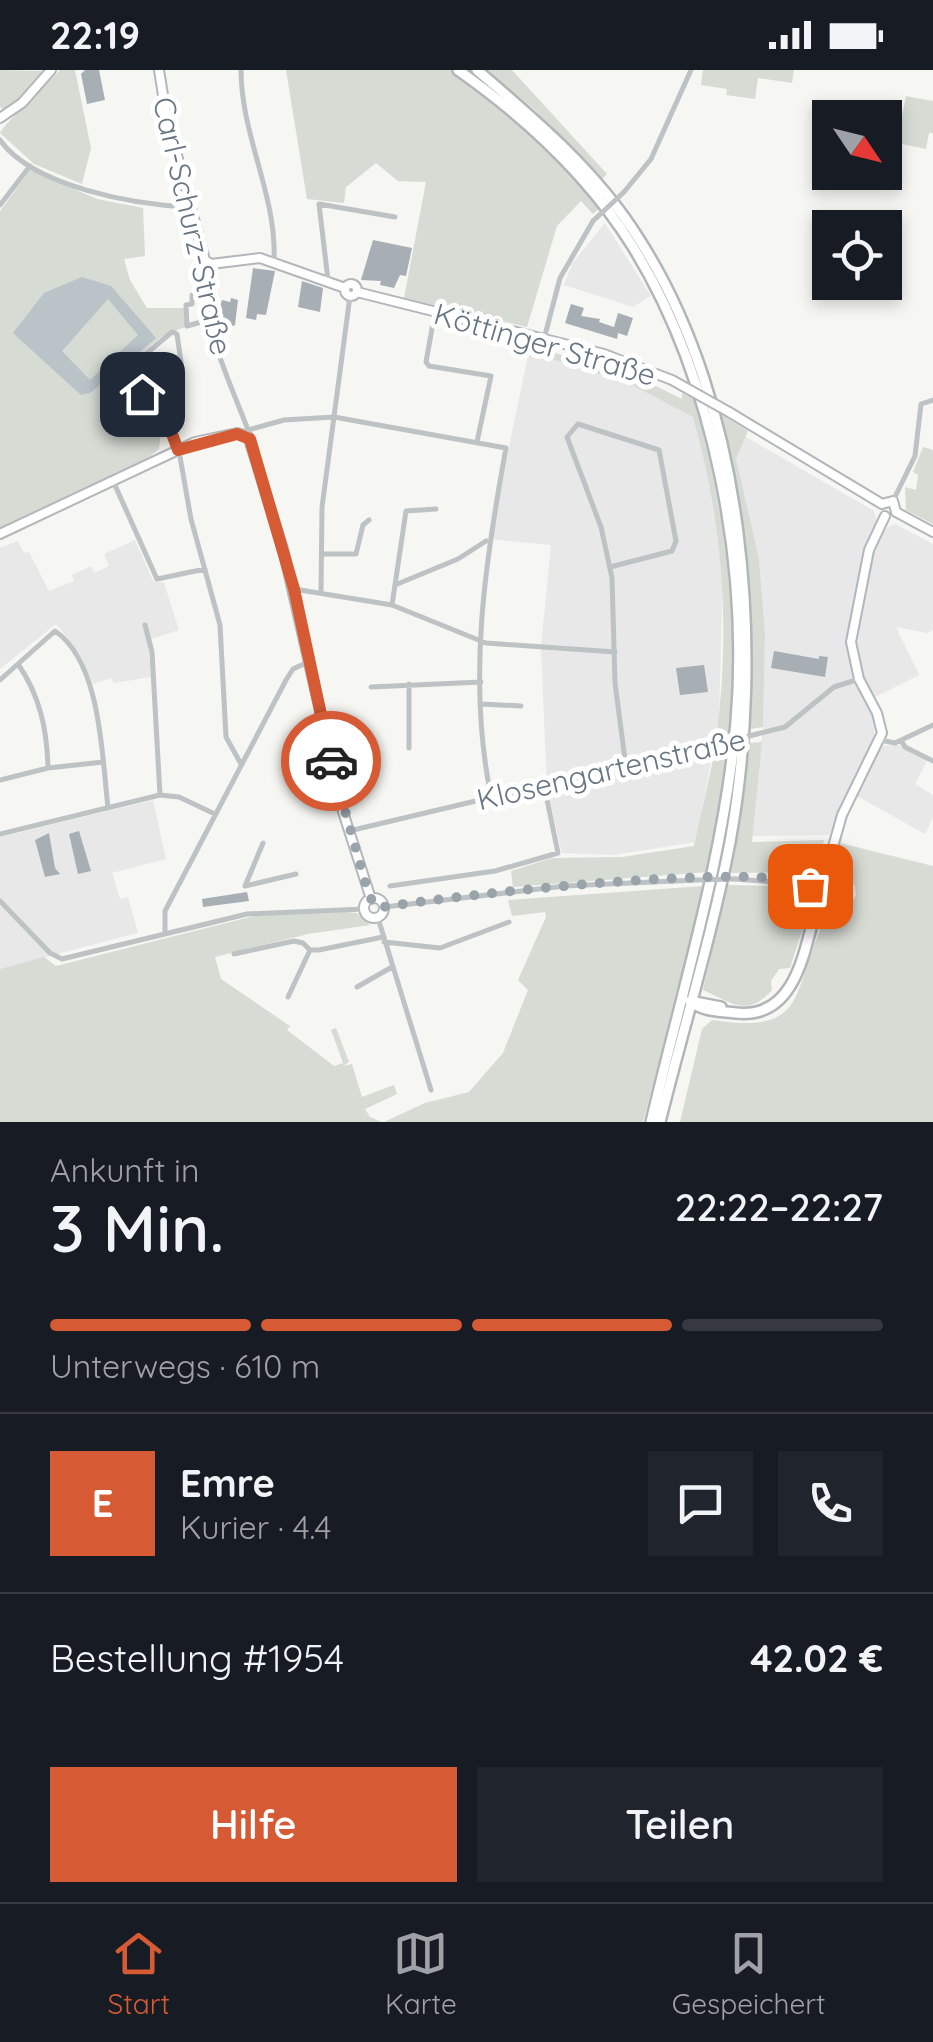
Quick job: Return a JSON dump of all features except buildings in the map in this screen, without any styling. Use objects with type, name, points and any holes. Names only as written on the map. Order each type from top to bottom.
[{"type":"main road","points":[[458,70],[522,119],[595,194],[632,246],[664,303],[690,370],[718,470],[737,614],[736,722],[712,892],[687,993],[690,1001]]},
{"type":"main road","points":[[475,70],[596,180],[646,250],[686,330],[728,474],[743,569],[746,712],[730,842],[662,1122]]},
{"type":"main road","points":[[651,1122],[720,833]]},
{"type":"main road","points":[[690,1001],[735,1013],[767,1011],[785,996],[794,979],[819,897]]},
{"type":"main road","points":[[696,978],[706,1006]]},
{"type":"main road","points":[[668,1050],[682,1008],[690,1001]]},
{"type":"main road","points":[[662,1122],[690,1025],[706,1006]]},
{"type":"street","points":[[0,118],[22,103],[51,70]]},
{"type":"street","name":"Carl-Schurz-Straße","points":[[159,70],[166,114],[193,206],[202,255],[208,263],[206,305],[211,325],[250,439],[294,589],[349,832],[371,899]]},
{"type":"street","points":[[240,70],[243,113],[272,228],[274,260]]},
{"type":"street","points":[[544,339],[560,278],[593,221],[643,171],[660,143],[691,70]]},
{"type":"street","points":[[0,140],[30,166],[96,192],[193,206]]},
{"type":"street","points":[[0,205],[30,166]]},
{"type":"street","points":[[328,280],[320,204],[394,217]]},
{"type":"street","name":"Köttinger Straße","points":[[208,263],[242,258],[274,260],[350,292],[604,354],[672,380],[882,504]]},
{"type":"street","points":[[321,592],[322,507],[350,292]]},
{"type":"street","points":[[205,294],[208,320],[186,326],[186,305],[192,304],[192,295],[205,294]]},
{"type":"street","points":[[436,312],[426,362],[429,366],[491,376],[477,442]]},
{"type":"street","points":[[182,369],[177,334],[172,332],[123,373],[169,426],[178,450],[220,626],[226,736],[241,764]]},
{"type":"street","points":[[896,512],[894,501],[915,456],[921,404],[933,400]]},
{"type":"street","points":[[0,534],[114,484],[195,442],[284,420],[334,418],[506,448],[488,540],[482,641],[482,752],[491,796]]},
{"type":"street","points":[[610,568],[672,551],[676,541],[663,459],[653,447],[578,424],[566,437],[601,526],[610,568],[614,683],[626,767]]},
{"type":"street","points":[[114,484],[157,579],[205,569]]},
{"type":"street","points":[[825,875],[842,815],[880,740],[878,713],[859,678],[851,642],[869,550],[885,516],[882,504],[894,501]]},
{"type":"street","points":[[392,605],[406,510],[436,509]]},
{"type":"street","points":[[885,516],[896,512],[933,532]]},
{"type":"street","points":[[322,554],[356,554],[364,524],[370,520]]},
{"type":"street","points":[[394,585],[458,559],[488,540]]},
{"type":"street","points":[[294,589],[392,605],[482,641],[614,652]]},
{"type":"street","points":[[145,625],[152,652],[160,795]]},
{"type":"street","points":[[0,680],[55,630],[82,664],[96,714],[108,808]]},
{"type":"street","points":[[165,932],[165,911],[241,764],[293,668],[308,662]]},
{"type":"street","points":[[18,664],[32,684],[44,717],[48,768]]},
{"type":"street","name":"Klosengartenstraße","points":[[349,832],[786,727],[834,687],[859,678]]},
{"type":"street","points":[[371,687],[482,682]]},
{"type":"street","points":[[409,684],[410,748]]},
{"type":"street","points":[[481,704],[520,706]]},
{"type":"street","points":[[880,740],[901,740],[933,725]]},
{"type":"street","points":[[901,740],[905,747],[933,761]]},
{"type":"street","points":[[0,780],[48,768],[103,762]]},
{"type":"street","points":[[390,886],[495,872],[558,853],[544,785]]},
{"type":"street","points":[[0,834],[160,795],[179,797],[215,814]]},
{"type":"street","points":[[264,844],[246,886],[296,874]]},
{"type":"street","points":[[825,875],[832,879],[833,890],[828,896],[819,897],[811,884],[816,876],[825,875]]},
{"type":"street","points":[[384,907],[565,886],[735,879],[811,884]]},
{"type":"street","points":[[364,910],[371,899],[380,900],[384,907]]},
{"type":"street","points":[[0,901],[56,958],[247,914],[364,910]]},
{"type":"street","points":[[384,907],[378,918],[383,939],[431,1090]]},
{"type":"street","points":[[364,910],[370,918],[378,918]]},
{"type":"street","points":[[288,997],[300,964],[310,950],[383,939],[440,948],[509,922]]},
{"type":"street","points":[[234,954],[294,941],[304,943],[310,950]]},
{"type":"street","points":[[357,987],[392,968]]},
{"type":"shaded area","points":[[0,70],[42,71],[20,102],[6,112],[0,107]]},
{"type":"shaded area","points":[[60,70],[75,70],[91,148],[82,184],[34,164],[0,133]]},
{"type":"shaded area","points":[[286,70],[450,70],[497,103],[547,147],[600,208],[593,214],[581,201],[557,226],[527,327],[404,298],[426,182],[398,181],[376,163],[346,187],[344,203],[307,199]]},
{"type":"shaded area","points":[[487,70],[512,70],[607,174],[601,180],[535,110]]},
{"type":"shaded area","points":[[703,70],[794,70],[792,83],[758,78],[755,99],[726,95],[727,89],[701,85]]},
{"type":"shaded area","points":[[906,96],[933,101],[933,133],[929,133],[926,149],[902,144]]},
{"type":"shaded area","points":[[30,170],[97,199],[143,208],[145,256],[124,259],[130,280],[147,308],[186,308],[187,326],[161,337],[119,373],[162,423],[159,449],[139,465],[0,530],[0,211]]},
{"type":"shaded area","points":[[605,223],[651,296],[633,307],[564,285],[572,264]]},
{"type":"shaded area","points":[[82,277],[111,286],[156,338],[90,393],[81,395],[13,333],[44,293]],"holes":[[[108,299],[138,335],[90,380],[62,351]]]},
{"type":"shaded area","points":[[529,351],[634,386],[693,416],[710,475],[723,571],[719,718],[696,842],[613,855],[562,853],[547,789],[541,647],[551,545],[490,539]]},
{"type":"shaded area","points":[[548,351],[633,375],[682,399],[682,393],[694,399],[714,482],[727,565],[733,649],[730,734],[716,739],[723,658],[721,576],[711,496],[693,417],[634,386],[546,357]]},
{"type":"shaded area","points":[[717,412],[748,431],[736,459],[759,559],[765,634],[763,727],[750,729],[747,569]]},
{"type":"shaded area","points":[[746,437],[874,511],[878,525],[886,528],[895,524],[933,544],[933,630],[927,633],[896,627],[919,675],[865,702],[875,721],[873,746],[900,745],[927,761],[915,784],[933,795],[933,817],[925,834],[848,791],[829,835],[752,836],[763,727],[765,634],[759,559],[735,459]]},
{"type":"shaded area","points":[[923,447],[933,450],[933,524],[906,510],[905,487],[916,490],[918,475],[913,472]]},
{"type":"shaded area","points":[[135,540],[153,581],[164,583],[179,630],[148,640],[151,677],[114,683],[111,678],[93,684],[80,654],[56,624],[0,669],[0,548],[18,541],[24,553],[29,552],[49,591],[74,581],[72,575],[91,566],[94,573],[109,566],[104,554]]},
{"type":"shaded area","points":[[762,742],[752,842],[824,840],[819,862],[808,872],[728,873],[741,813],[749,743]]},
{"type":"shaded area","points":[[729,748],[708,872],[513,887],[511,871],[552,858],[622,857],[694,846],[715,751]]},
{"type":"shaded area","points":[[153,800],[166,859],[112,873],[120,899],[128,897],[138,933],[0,969],[0,837]]},
{"type":"shaded area","points":[[840,843],[933,866],[933,1122],[680,1122],[702,1029],[712,1020],[743,1023],[781,1015],[799,990],[825,921],[856,896],[855,885],[843,883],[835,872]]},
{"type":"shaded area","points":[[727,885],[778,886],[808,901],[790,968],[779,969],[771,981],[772,990],[747,1006],[703,990]]},
{"type":"shaded area","points":[[704,886],[643,1122],[384,1122],[425,1103],[469,1092],[503,1053],[528,990],[518,980],[546,917],[545,912],[512,916],[508,900]]},
{"type":"shaded area","points":[[357,913],[370,925],[308,934],[215,957],[221,979],[290,1026],[287,1030],[334,1066],[343,1063],[331,1030],[336,1028],[349,1062],[343,1066],[352,1064],[362,1097],[394,1085],[397,1094],[365,1109],[370,1117],[382,1122],[0,1122],[0,969],[44,957],[56,966],[262,914]]},
{"type":"way so far","points":[[331,761],[368,892],[371,899],[380,900],[384,907],[565,886],[649,881],[779,880],[810,886]]},
{"type":"route","points":[[142,394],[169,426],[178,450],[195,442],[237,434],[250,439],[294,589],[331,761]]}]
